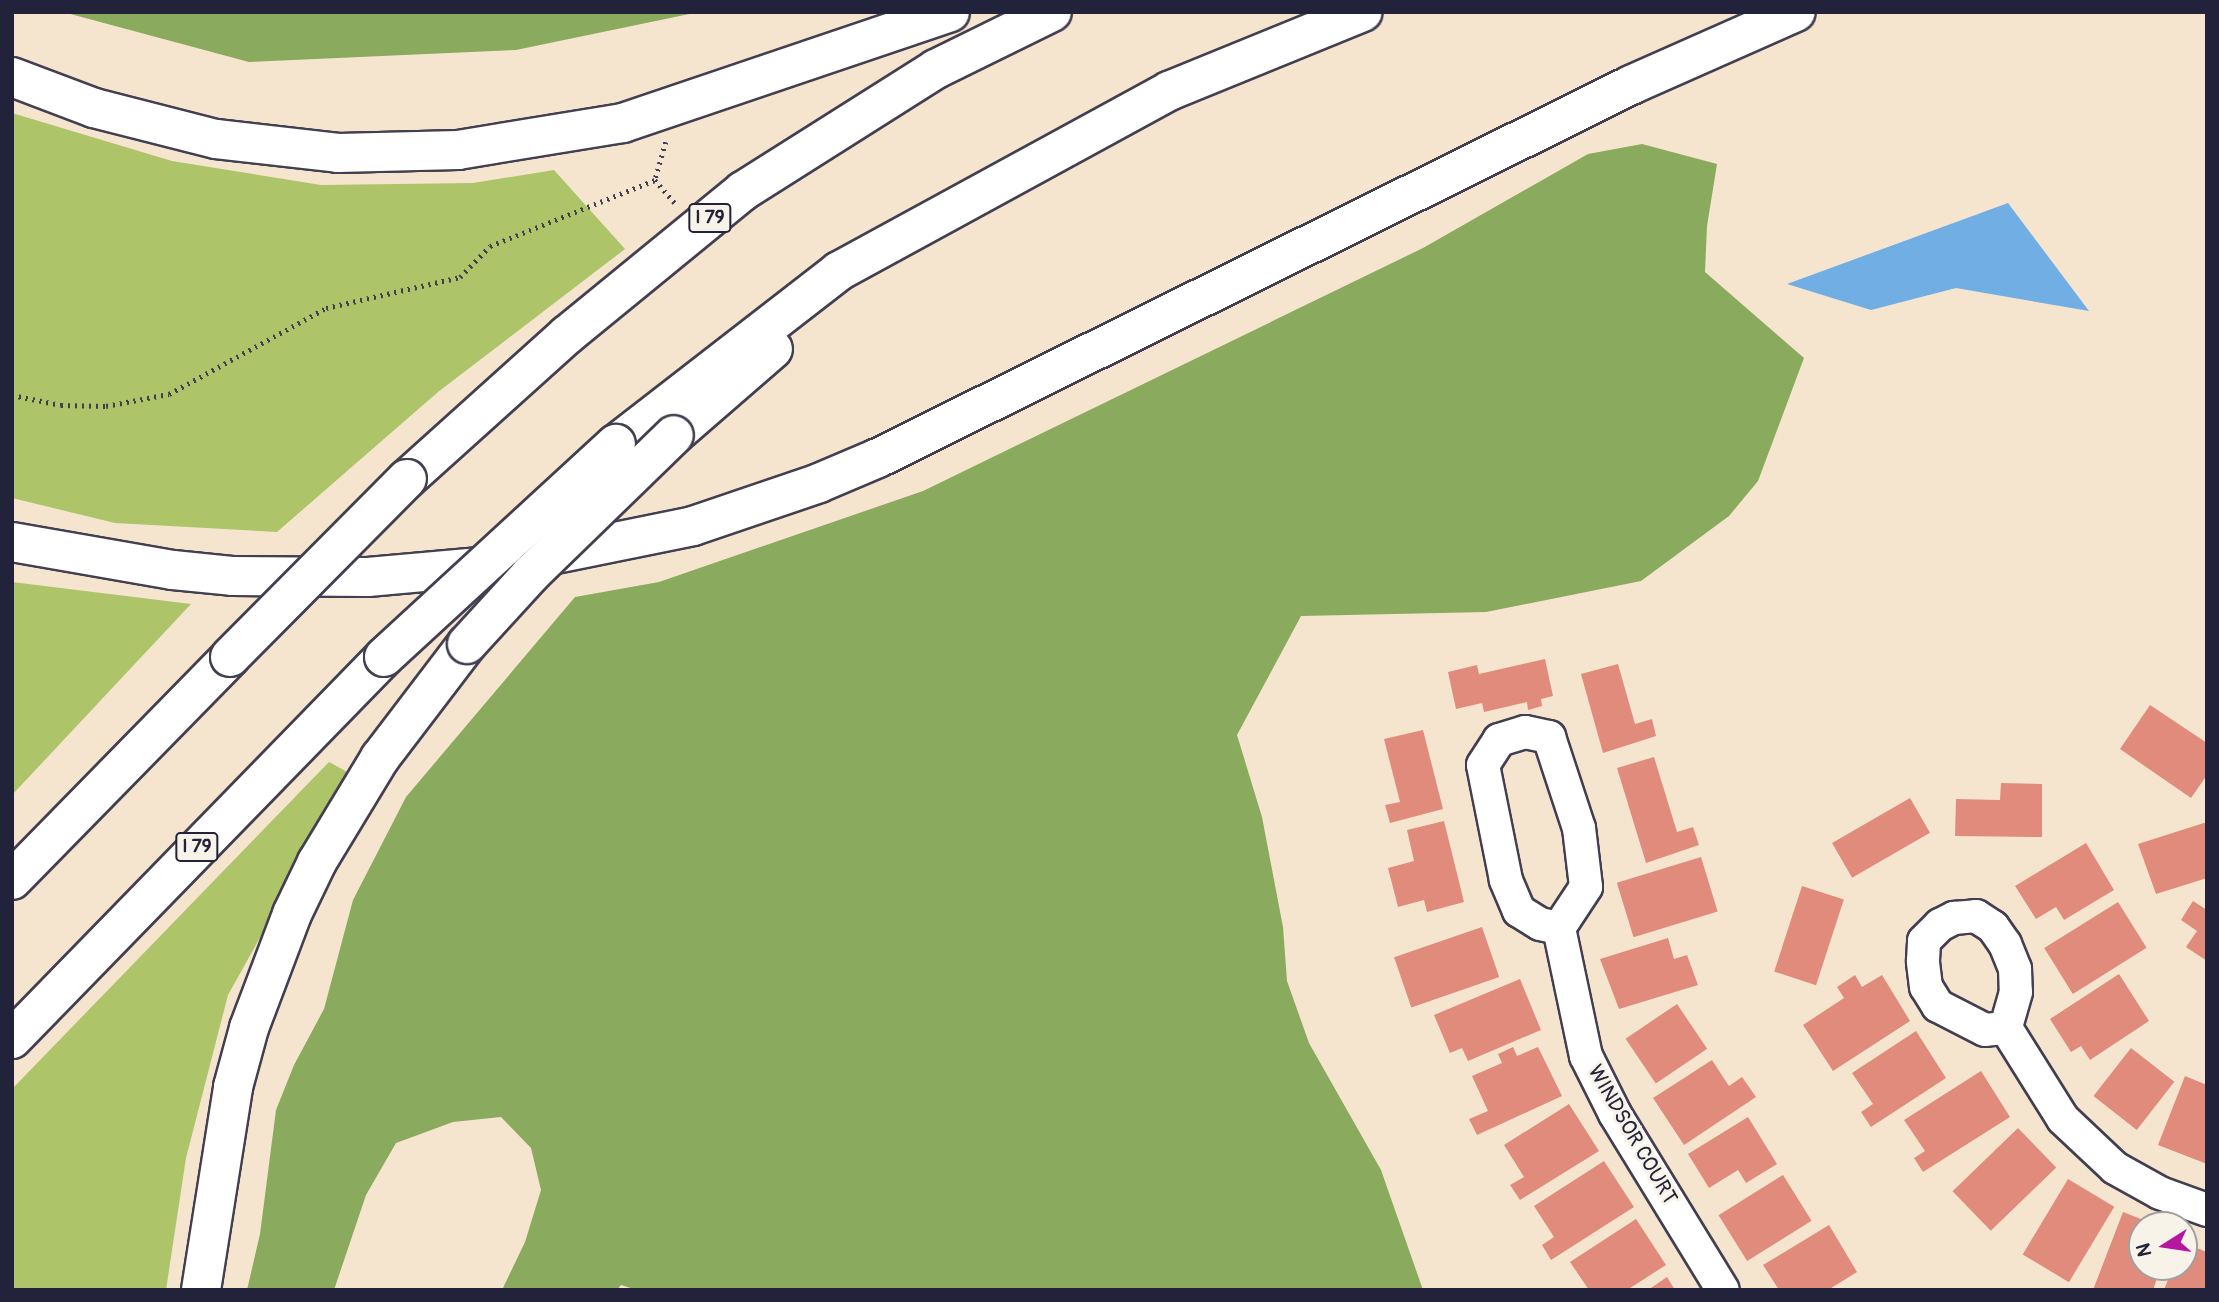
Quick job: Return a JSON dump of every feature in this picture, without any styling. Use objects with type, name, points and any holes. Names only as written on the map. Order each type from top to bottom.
[{"type":"highway","points":[[12,77],[157,126],[216,139],[338,152],[399,154],[517,144],[610,126],[677,107],[950,12]]},
{"type":"highway","name":"I 79","points":[[12,880],[407,479],[567,335],[743,191],[936,69],[1052,12]]},
{"type":"highway","name":"I 79","points":[[12,1039],[384,657],[616,444],[839,271],[1169,91],[1363,12]]},
{"type":"highway","points":[[12,542],[185,571],[355,577],[502,565],[693,526],[819,483],[889,452],[1654,73],[1796,12]]},
{"type":"highway","points":[[201,1290],[230,1099],[273,960],[317,862],[380,758],[467,644],[531,574],[674,435],[785,340],[973,198]]},
{"type":"street","points":[[1525,732],[1549,737],[1579,828],[1586,887],[1559,928],[1540,924],[1519,911],[1506,880],[1483,765],[1499,740],[1525,732]]},
{"type":"street","name":"WINDSOR COURT","points":[[1559,928],[1586,1056],[1615,1114],[1723,1290]]},
{"type":"street","points":[[2006,1028],[2063,1119],[2116,1168],[2160,1194],[2207,1210]]},
{"type":"path","points":[[655,180],[677,107]]},
{"type":"path","points":[[655,180],[697,229]]},
{"type":"path","points":[[12,395],[61,405],[106,406],[169,394],[326,308],[460,277],[491,246],[655,180]]},
{"type":"green space","points":[[63,12],[699,12],[516,50],[249,62]]},
{"type":"green space","points":[[12,113],[172,161],[321,185],[473,183],[554,170],[625,249],[438,392],[277,532],[115,523],[12,498]]},
{"type":"green space","points":[[1642,144],[1717,164],[1707,226],[1705,272],[1804,358],[1758,481],[1729,516],[1641,581],[1486,612],[1301,616],[1237,735],[1262,817],[1283,927],[1287,981],[1309,1043],[1381,1170],[1423,1290],[637,1290],[621,1285],[617,1290],[502,1290],[525,1242],[541,1190],[531,1148],[501,1117],[453,1122],[396,1143],[366,1195],[334,1290],[247,1290],[260,1234],[276,1110],[294,1065],[324,1009],[353,900],[406,797],[575,597],[659,582],[923,491],[1423,248],[1588,154]]},
{"type":"green space","points":[[12,582],[191,604],[12,795]]},
{"type":"green space","points":[[329,762],[351,774],[228,995],[186,1158],[166,1290],[12,1290],[12,1089]]},
{"type":"water","points":[[2008,203],[2089,311],[1956,288],[1871,310],[1787,284]]},
{"type":"building","points":[[1545,659],[1553,696],[1541,699],[1542,706],[1528,710],[1527,702],[1484,712],[1482,703],[1456,709],[1448,672],[1477,665],[1479,674]]},
{"type":"building","points":[[1618,664],[1635,724],[1652,719],[1656,736],[1603,753],[1581,674]]},
{"type":"building","points":[[2150,705],[2207,743],[2207,775],[2191,798],[2120,749]]},
{"type":"building","points":[[1423,730],[1443,809],[1390,823],[1385,805],[1400,802],[1384,739]]},
{"type":"building","points":[[1654,757],[1677,832],[1693,827],[1699,845],[1646,863],[1617,768]]},
{"type":"building","points":[[2001,783],[2042,784],[2042,837],[1955,836],[1956,799],[2000,800]]},
{"type":"building","points":[[1910,798],[1930,833],[1852,878],[1832,843]]},
{"type":"building","points":[[1444,821],[1464,902],[1427,912],[1424,900],[1398,907],[1388,868],[1414,861],[1407,830]]},
{"type":"building","points":[[2207,822],[2207,878],[2156,894],[2138,844]]},
{"type":"building","points":[[2086,843],[2114,890],[2064,920],[2056,907],[2036,919],[2015,886]]},
{"type":"building","points":[[1701,857],[1718,912],[1634,937],[1617,883]]},
{"type":"building","points":[[1802,886],[1844,900],[1816,985],[1774,972]]},
{"type":"building","points":[[2193,901],[2207,910],[2207,961],[2186,947],[2197,931],[2181,920]]},
{"type":"building","points":[[2118,902],[2147,948],[2073,994],[2044,948]]},
{"type":"building","points":[[1482,927],[1499,977],[1411,1007],[1394,957]]},
{"type":"building","points":[[1668,938],[1674,959],[1687,955],[1698,985],[1619,1009],[1600,959]]},
{"type":"building","points":[[2119,974],[2149,1021],[2090,1060],[2081,1046],[2071,1052],[2050,1019]]},
{"type":"building","points":[[1855,975],[1862,987],[1882,975],[1910,1021],[1833,1071],[1803,1025],[1844,998],[1837,987]]},
{"type":"building","points":[[1520,979],[1541,1030],[1468,1061],[1462,1048],[1450,1053],[1434,1015]]},
{"type":"building","points":[[1677,1004],[1707,1049],[1656,1083],[1626,1039]]},
{"type":"building","points":[[1916,1031],[1946,1078],[1871,1127],[1861,1112],[1873,1104],[1852,1073]]},
{"type":"building","points":[[1513,1047],[1517,1056],[1538,1047],[1562,1096],[1477,1135],[1469,1119],[1488,1111],[1472,1076],[1502,1063],[1498,1054]]},
{"type":"building","points":[[2131,1048],[2174,1082],[2137,1130],[2093,1096]]},
{"type":"building","points":[[1712,1060],[1729,1086],[1742,1077],[1756,1097],[1684,1145],[1653,1098]]},
{"type":"building","points":[[1981,1071],[2010,1117],[1923,1172],[1914,1158],[1925,1151],[1904,1120]]},
{"type":"building","points":[[2185,1076],[2207,1085],[2207,1164],[2158,1145]]},
{"type":"building","points":[[1569,1104],[1599,1151],[1520,1200],[1510,1185],[1524,1177],[1504,1145]]},
{"type":"building","points":[[1748,1117],[1777,1164],[1746,1183],[1738,1170],[1709,1188],[1688,1154]]},
{"type":"building","points":[[2018,1128],[2056,1168],[1991,1231],[1953,1191]]},
{"type":"building","points":[[1604,1161],[1634,1207],[1551,1260],[1542,1245],[1554,1237],[1534,1206]]},
{"type":"building","points":[[1783,1175],[1812,1221],[1747,1261],[1719,1215]]},
{"type":"building","points":[[2068,1179],[2114,1207],[2069,1282],[2023,1254]]},
{"type":"building","points":[[2123,1212],[2128,1214],[2128,1281],[2156,1281],[2153,1290],[2093,1290]]},
{"type":"building","points":[[1636,1219],[1666,1265],[1627,1290],[1589,1290],[1570,1262]]},
{"type":"building","points":[[1829,1225],[1857,1272],[1828,1290],[1779,1290],[1763,1265]]},
{"type":"building","points":[[2198,1248],[2207,1252],[2207,1290],[2164,1290],[2168,1281],[2198,1281]]},
{"type":"building","points":[[1667,1277],[1675,1290],[1648,1290]]}]
